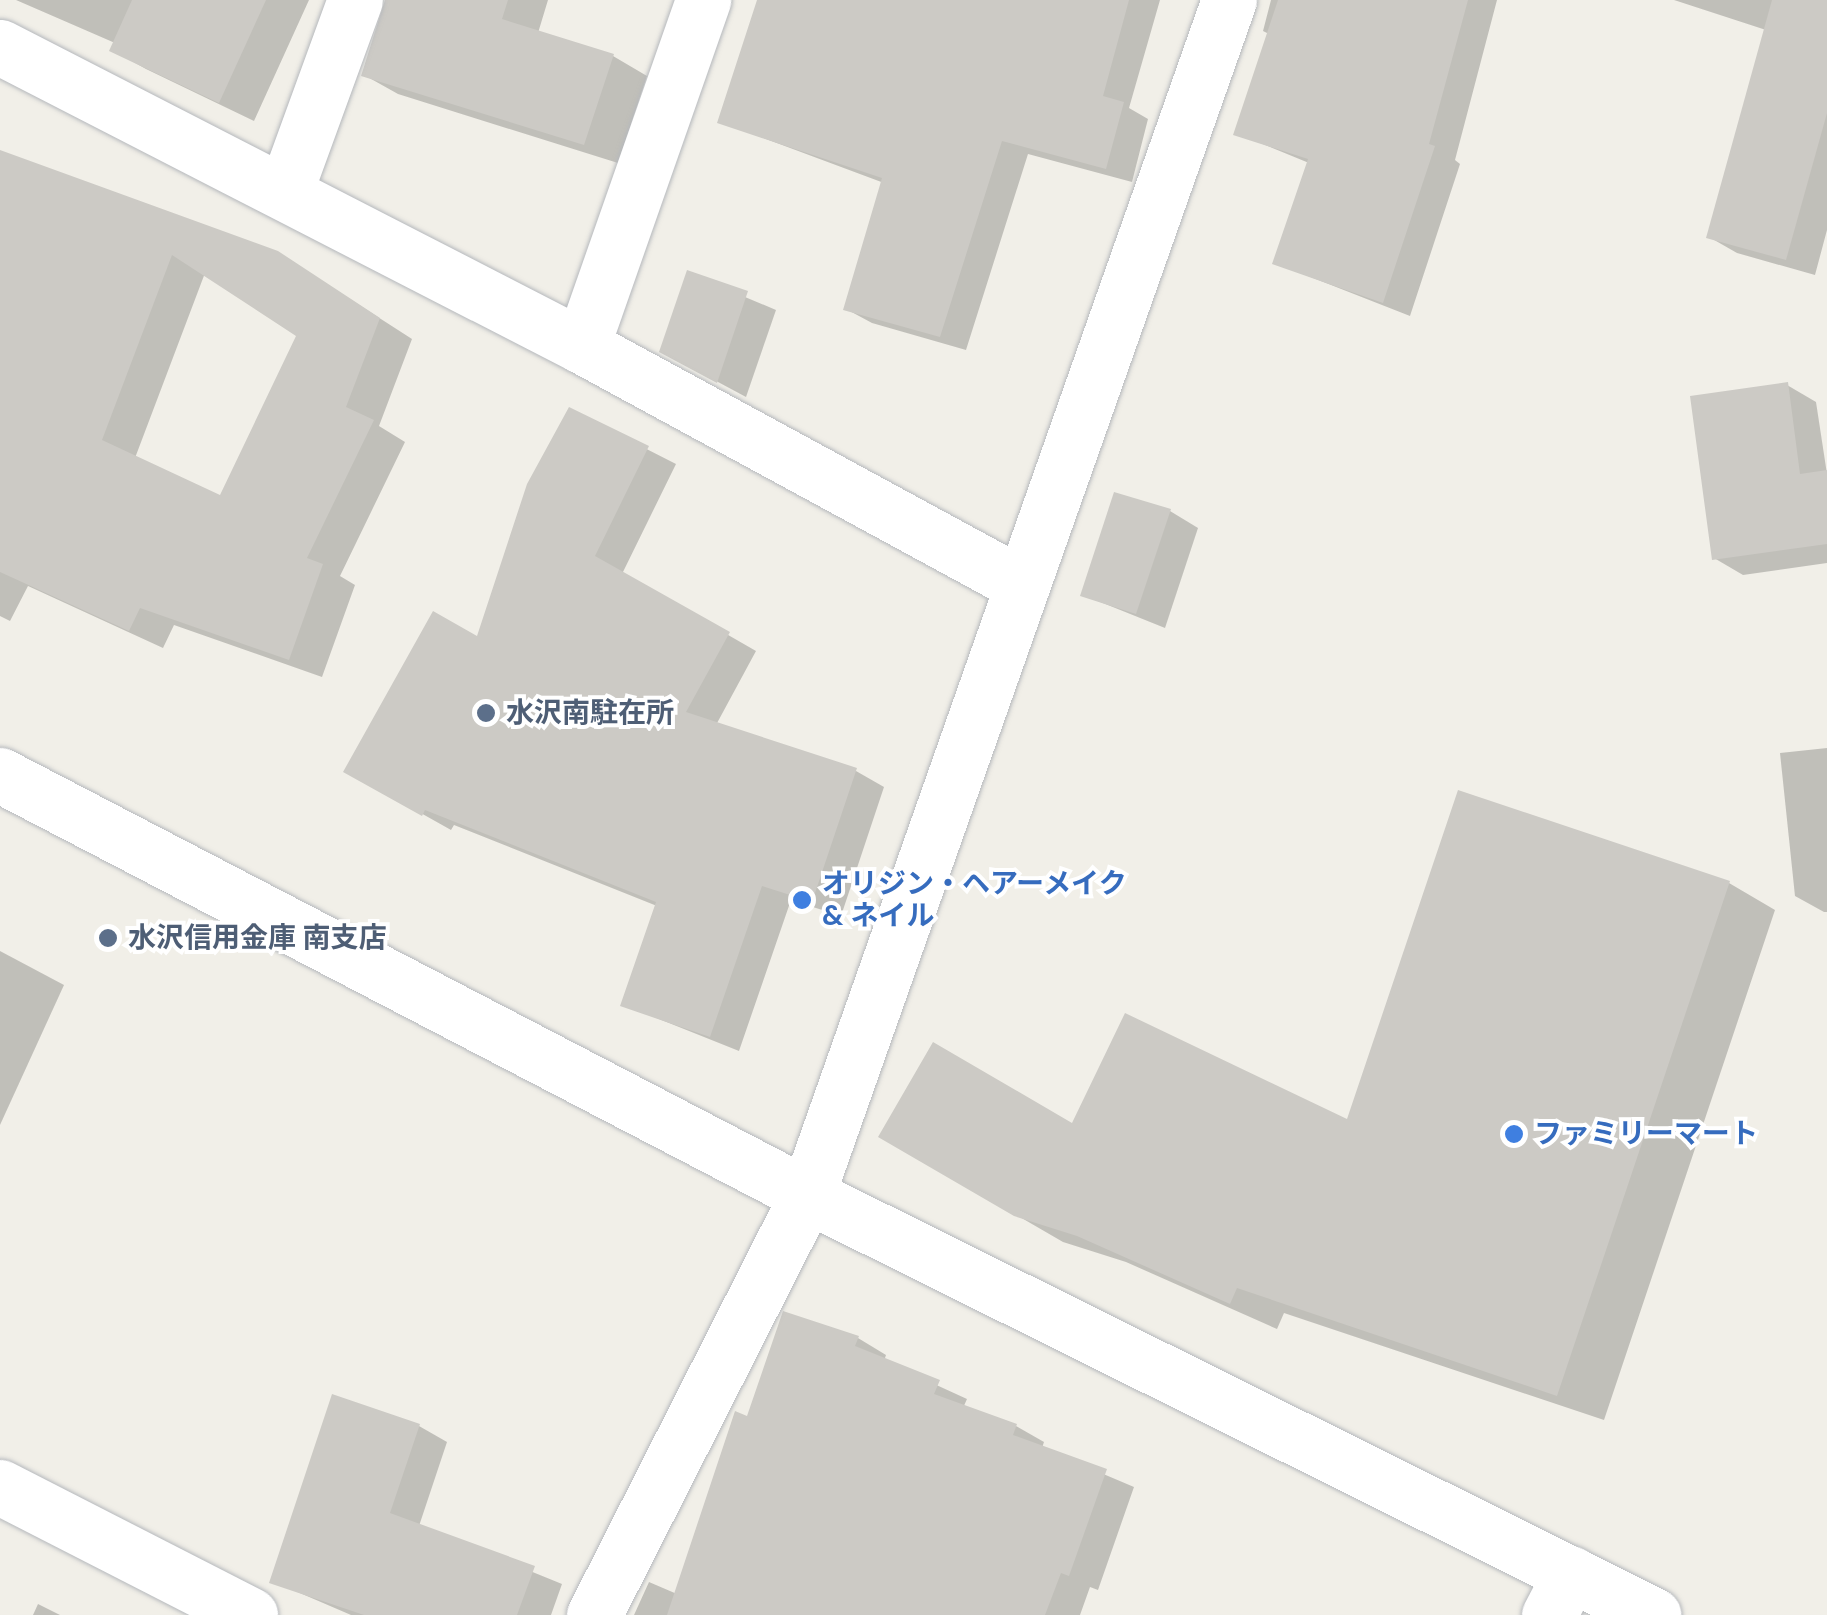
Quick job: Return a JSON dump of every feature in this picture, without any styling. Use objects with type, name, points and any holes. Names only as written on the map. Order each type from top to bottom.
[{"type":"street","points":[[285,192],[355,0]]},
{"type":"street","points":[[582,346],[703,0]]},
{"type":"street","points":[[594,1615],[807,1195],[1229,0]]},
{"type":"street","points":[[0,47],[582,346],[1020,584]]},
{"type":"street","points":[[0,775],[807,1195],[1560,1594],[1653,1615]]},
{"type":"street","points":[[0,1486],[250,1615]]},
{"type":"building","points":[[132,0],[266,0],[219,103],[109,51]]},
{"type":"building","points":[[385,0],[508,0],[502,19],[614,54],[584,145],[361,76]]},
{"type":"building","points":[[757,0],[1129,0],[1103,96],[1124,102],[1106,169],[1002,141],[940,337],[843,310],[882,178],[717,123]]},
{"type":"building","points":[[1278,0],[1468,0],[1429,144],[1435,146],[1383,303],[1272,264],[1308,159],[1233,135]]},
{"type":"building","points":[[1772,0],[1827,0],[1827,113],[1786,260],[1706,238]]},
{"type":"building","points":[[0,150],[278,251],[380,318],[346,407],[374,420],[307,558],[323,564],[289,660],[140,608],[129,631],[0,572]],"holes":[[[172,255],[296,336],[220,495],[102,440]]]},
{"type":"building","points":[[687,270],[748,291],[717,383],[659,352]]},
{"type":"building","points":[[1788,382],[1800,474],[1827,470],[1827,544],[1712,560],[1690,396]]},
{"type":"building","points":[[569,407],[649,446],[595,556],[730,632],[686,712],[857,768],[812,902],[762,886],[710,1037],[620,1006],[656,902],[425,810],[422,816],[343,772],[433,611],[477,636],[527,484]]},
{"type":"building","points":[[1114,492],[1171,509],[1136,614],[1080,596]]},
{"type":"building","points":[[1458,790],[1730,881],[1557,1396],[1237,1288],[1230,1304],[1077,1236],[1014,1216],[878,1137],[933,1042],[1072,1123],[1125,1013],[1347,1119]]},
{"type":"building","points":[[783,1311],[859,1336],[855,1346],[940,1380],[934,1394],[1017,1424],[1013,1435],[1107,1469],[1069,1576],[1061,1573],[1045,1615],[667,1615],[735,1411],[747,1416]]},
{"type":"building","points":[[332,1394],[420,1424],[390,1513],[535,1566],[517,1615],[364,1615],[269,1583]]},
{"type":"place","name":"水沢南駐在所","points":[[486,713]]},
{"type":"place","name":"オリジン・ヘアーメイク & ネイル","points":[[802,900]]},
{"type":"place","name":"水沢信用金庫 南支店","points":[[108,938]]},
{"type":"place","name":"ファミリーマート","points":[[1514,1134]]}]
